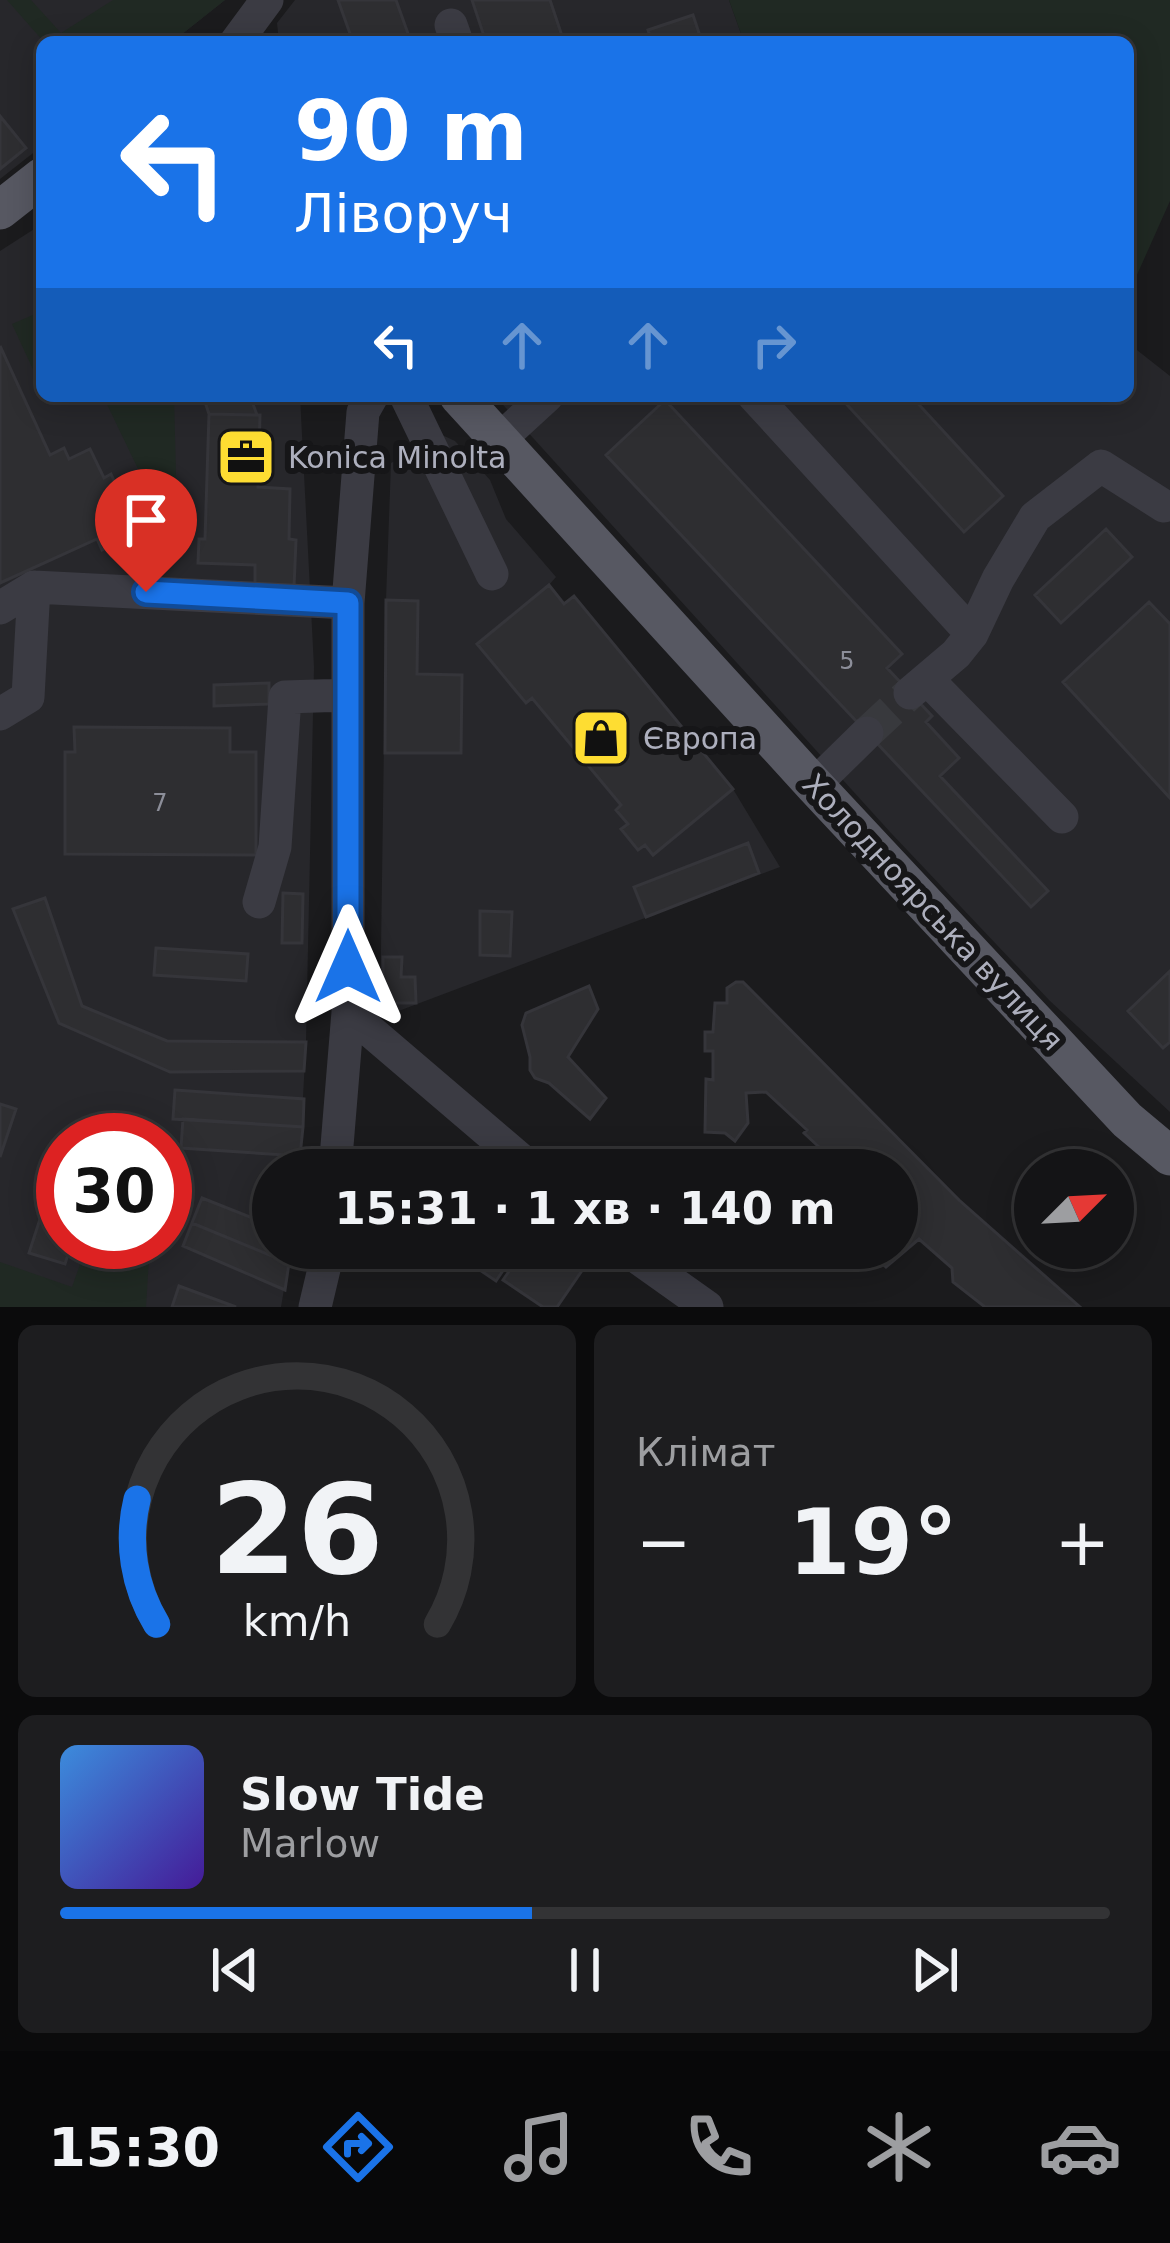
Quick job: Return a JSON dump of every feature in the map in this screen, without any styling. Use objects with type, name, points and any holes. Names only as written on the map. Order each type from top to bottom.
[{"type":"main road","points":[[0,210],[36,183]]},
{"type":"main road","name":"Холодноярська вулиця","points":[[464,402],[1126,1120],[1170,1156]]},
{"type":"street","points":[[240,36],[267,0]]},
{"type":"street","points":[[337,1149],[348,1012],[348,603],[363,412],[369,402]]},
{"type":"street","points":[[409,402],[492,574]]},
{"type":"street","points":[[499,440],[540,402]]},
{"type":"street","points":[[759,402],[972,634]]},
{"type":"street","points":[[1062,817],[919,686],[972,634],[1035,517],[1101,466],[1164,506]]},
{"type":"street","points":[[0,608],[34,586],[348,603]]},
{"type":"street","points":[[0,714],[28,697],[34,586]]},
{"type":"street","points":[[259,902],[275,848],[285,697],[348,695]]},
{"type":"street","points":[[814,785],[867,733]]},
{"type":"street","points":[[348,1012],[508,1149]]},
{"type":"street","points":[[315,1307],[324,1269]]},
{"type":"street","points":[[654,1269],[707,1307]]},
{"type":"shaded area","points":[[0,0],[225,0],[180,36],[36,36],[36,151],[0,179]]},
{"type":"shaded area","points":[[7,0],[31,0],[61,33],[113,0],[225,0],[180,36],[39,36]]},
{"type":"shaded area","points":[[295,0],[729,0],[742,36],[278,36],[277,23]]},
{"type":"shaded area","points":[[729,0],[1170,0],[1170,201],[1134,282],[1134,36],[742,36]]},
{"type":"shaded area","points":[[36,228],[36,402],[300,402],[314,667],[300,1149],[252,1149],[252,1269],[287,1269],[281,1307],[0,1307],[0,251]]},
{"type":"shaded area","points":[[36,314],[36,376],[12,324]]},
{"type":"shaded area","points":[[1134,348],[1170,376],[1170,1112],[1050,1001],[500,402],[1134,402]]},
{"type":"shaded area","points":[[106,402],[174,402],[178,552]]},
{"type":"shaded area","points":[[440,434],[455,441],[490,480],[506,519],[556,577],[549,585],[564,603],[574,596],[733,789],[780,867],[380,1018],[391,463]]},
{"type":"shaded area","points":[[0,1262],[72,1287],[78,1269],[148,1269],[146,1307],[0,1307]]},
{"type":"building","points":[[338,0],[396,0],[409,36],[351,36]]},
{"type":"building","points":[[472,0],[550,0],[562,36],[484,36]]},
{"type":"building","points":[[693,15],[700,36],[650,36],[648,30]]},
{"type":"building","points":[[0,116],[26,148],[0,169]]},
{"type":"building","points":[[0,346],[50,455],[64,448],[69,459],[90,449],[104,478],[111,474],[138,534],[102,550],[97,539],[0,583]]},
{"type":"building","points":[[205,402],[252,402],[257,415],[209,414]]},
{"type":"building","points":[[667,402],[902,654],[887,668],[932,716],[926,722],[959,758],[940,776],[1048,891],[1031,907],[606,455]]},
{"type":"building","points":[[845,402],[917,402],[1003,496],[964,532]]},
{"type":"building","points":[[209,414],[260,415],[258,487],[290,489],[289,539],[296,540],[294,587],[255,585],[255,565],[198,563],[199,539],[205,539]]},
{"type":"building","points":[[1106,529],[1132,557],[1061,623],[1035,595]]},
{"type":"building","points":[[549,585],[564,604],[574,596],[733,789],[653,855],[645,845],[638,850],[621,829],[628,824],[616,810],[621,805],[532,698],[526,703],[477,644]]},
{"type":"building","points":[[386,600],[418,601],[417,674],[462,675],[461,753],[385,753]]},
{"type":"building","points":[[1149,602],[1170,624],[1170,798],[1063,682]]},
{"type":"building","points":[[269,683],[269,704],[214,706],[214,685]]},
{"type":"building","points":[[74,727],[230,728],[230,752],[256,752],[256,855],[65,854],[65,752],[75,752]]},
{"type":"building","points":[[748,843],[759,873],[646,917],[634,887]]},
{"type":"building","points":[[283,893],[303,894],[302,943],[282,943]]},
{"type":"building","points":[[45,898],[82,1006],[167,1041],[306,1042],[304,1071],[170,1072],[59,1023],[13,909]]},
{"type":"building","points":[[480,911],[512,912],[510,956],[480,955]]},
{"type":"building","points":[[156,948],[248,954],[246,981],[154,975]]},
{"type":"building","points":[[383,957],[402,957],[401,977],[415,977],[416,1003],[383,1003]]},
{"type":"building","points":[[1170,971],[1170,1042],[1163,1048],[1128,1011]]},
{"type":"building","points":[[743,982],[908,1149],[821,1149],[766,1092],[746,1093],[748,1123],[735,1141],[725,1133],[705,1132],[706,1079],[713,1080],[713,1051],[705,1051],[705,1032],[713,1032],[715,1003],[727,1003],[727,988]]},
{"type":"building","points":[[589,986],[598,1009],[568,1057],[606,1098],[590,1119],[549,1083],[535,1078],[522,1025],[526,1013]]},
{"type":"building","points":[[175,1090],[304,1099],[303,1127],[192,1120],[192,1113],[173,1113]]},
{"type":"building","points":[[0,1104],[16,1109],[0,1157]]},
{"type":"building","points":[[192,1120],[303,1127],[301,1149],[252,1149],[252,1153],[192,1149]]},
{"type":"building","points":[[918,1159],[1014,1249],[1014,1269],[1037,1269],[1080,1307],[985,1307],[953,1282],[952,1268],[919,1239]]},
{"type":"building","points":[[202,1198],[252,1218],[252,1248],[192,1223]]},
{"type":"building","points":[[192,1223],[252,1248],[252,1269],[288,1269],[285,1290],[192,1250]]},
{"type":"building","points":[[478,1269],[504,1269],[496,1281]]},
{"type":"building","points":[[511,1269],[583,1269],[557,1307],[543,1307],[503,1280]]},
{"type":"building","points":[[179,1286],[236,1307],[172,1307]]},
{"type":"tunnel","points":[[867,733],[910,693]]},
{"type":"place","name":"Konica Minolta","points":[[246,457]]},
{"type":"place","name":"Європа","points":[[601,738]]},
{"type":"route","points":[[146,592],[348,603],[348,967]]}]
